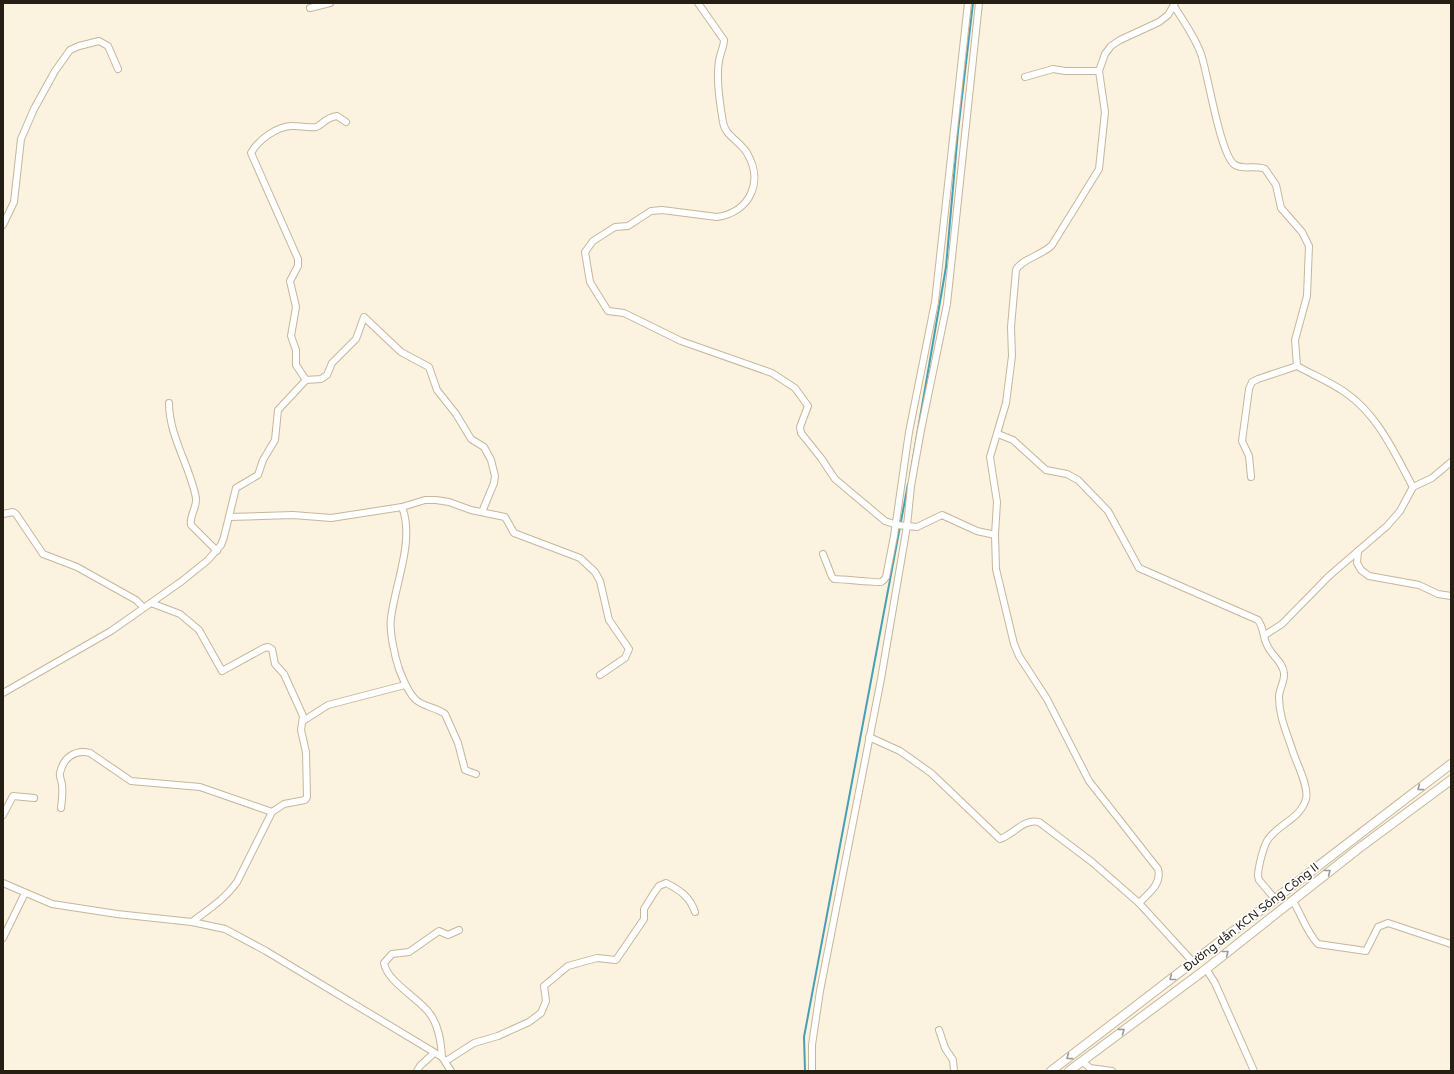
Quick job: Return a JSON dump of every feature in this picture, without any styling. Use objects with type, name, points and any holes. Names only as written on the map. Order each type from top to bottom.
[{"type":"street","points":[[310,8],[330,3]]},
{"type":"street","points":[[698,3],[724,40],[718,62],[723,122],[726,132],[748,154],[754,177],[753,188],[749,198],[743,206],[727,216],[717,217],[662,210],[651,212],[628,226],[618,225],[593,241],[585,255],[588,278],[592,287],[608,311],[624,313],[681,341],[767,371],[795,388],[808,406],[800,427],[800,433],[821,458],[831,475],[880,518],[901,525],[922,526],[942,515],[977,531],[994,535]]},
{"type":"street","points":[[812,1071],[812,1045],[820,991],[869,737],[901,525],[909,432],[936,302],[947,184],[968,3]]},
{"type":"street","points":[[823,554],[834,579],[882,582],[886,578],[911,486],[920,430],[947,304],[979,3]]},
{"type":"street","points":[[1139,903],[1157,884],[1160,877],[1158,870],[1089,781],[1047,699],[1019,656],[1014,644],[996,570],[994,535],[997,502],[990,457],[1005,410],[1012,356],[1011,328],[1016,270],[1020,265],[1045,251],[1052,245],[1099,169],[1105,112],[1099,71],[1105,54],[1111,46],[1159,22],[1168,15],[1175,5],[1192,34],[1201,54],[1220,134],[1231,160],[1238,167],[1265,169],[1276,185],[1281,208],[1306,239],[1310,252],[1308,288],[1295,340],[1297,366]]},
{"type":"street","points":[[3,225],[14,202],[21,139],[44,91],[70,50],[99,41],[108,46],[118,69]]},
{"type":"street","points":[[1025,77],[1053,69],[1065,71],[1099,71]]},
{"type":"street","points":[[306,380],[296,365],[296,350],[290,333],[296,307],[290,281],[298,266],[298,259],[251,153],[267,136],[288,126],[315,127],[328,118],[338,116],[346,122]]},
{"type":"street","points":[[947,184],[960,188]]},
{"type":"street","points":[[3,692],[109,632],[182,581],[217,551],[224,537],[236,488],[258,476],[263,460],[274,445],[278,410],[306,380],[321,379],[327,375],[332,363],[356,339],[365,317],[401,352],[429,367],[437,390],[456,414],[471,439],[487,451],[494,468],[494,483],[482,512]]},
{"type":"street","points":[[1251,477],[1249,456],[1242,441],[1249,388],[1252,382],[1258,379],[1297,366],[1346,393],[1361,406],[1383,434],[1413,487]]},
{"type":"street","points":[[168,403],[172,426],[192,480],[196,500],[196,508],[190,522],[199,535],[217,551]]},
{"type":"street","points":[[998,434],[1013,440],[1046,470],[1067,474],[1078,480],[1108,511],[1139,568],[1258,620],[1262,626],[1267,647],[1282,667],[1285,674],[1279,694],[1281,721],[1302,776],[1306,793],[1305,800],[1299,812],[1290,822],[1270,837],[1265,846],[1258,876],[1259,880],[1275,899]]},
{"type":"street","points":[[1265,635],[1287,619],[1329,576],[1392,521],[1400,511],[1413,487],[1432,478],[1451,462]]},
{"type":"street","points":[[229,517],[293,516],[331,518],[402,507],[425,500],[449,502],[505,517],[514,533],[580,558],[595,572],[600,582],[609,620],[629,649],[625,658],[600,675]]},
{"type":"street","points":[[402,507],[406,518],[406,540],[391,623],[395,657],[405,685],[418,701],[444,714],[458,743],[465,770],[476,774]]},
{"type":"street","points":[[3,514],[14,512],[46,556],[64,560],[77,566],[136,600],[143,607]]},
{"type":"street","points":[[1358,552],[1357,563],[1361,570],[1369,576],[1419,585],[1438,594],[1451,596]]},
{"type":"street","points":[[151,602],[180,614],[199,630],[222,671],[264,648],[268,647],[272,649],[275,664],[284,674],[301,712],[303,721],[301,730],[306,752],[307,796],[302,802],[280,806],[272,812],[237,882],[230,892],[192,922]]},
{"type":"street","points":[[303,721],[328,704],[405,685]]},
{"type":"street","points":[[869,737],[900,751],[931,773],[1000,839],[1006,837],[1032,820],[1039,822],[1092,862],[1139,903],[1193,962]]},
{"type":"street","points":[[62,808],[63,789],[60,772],[69,756],[75,752],[84,751],[90,753],[131,781],[200,786],[272,812]]},
{"type":"street","name":"Đường dẫn KCN Sông Công II","points":[[1051,1071],[1451,764]]},
{"type":"street","name":"Đường dẫn KCN Sông Công II","points":[[1069,1071],[1206,969],[1358,849],[1451,780]]},
{"type":"street","points":[[3,815],[13,796],[34,798]]},
{"type":"street","points":[[3,883],[58,905],[117,914],[192,922],[225,929],[266,951],[444,1059]]},
{"type":"street","points":[[444,1059],[474,1043],[498,1036],[529,1022],[542,1013],[546,1001],[544,986],[568,966],[597,958],[613,961],[616,960],[644,919],[644,909],[659,886],[666,883],[683,893],[692,903],[695,912]]},
{"type":"street","points":[[3,938],[25,893]]},
{"type":"street","points":[[1293,901],[1309,932],[1318,944],[1366,951],[1378,927],[1388,923],[1451,944]]},
{"type":"street","points":[[451,1071],[444,1059],[439,1036],[429,1013],[394,979],[384,963],[392,954],[409,952],[439,931],[448,935],[459,930]]},
{"type":"street","points":[[1206,969],[1215,983],[1254,1071]]},
{"type":"street","points":[[939,1030],[945,1048],[955,1063],[954,1071]]},
{"type":"street","points":[[1100,1034],[1106,1042]]},
{"type":"street","points":[[417,1071],[420,1066],[434,1053]]},
{"type":"street","points":[[1082,1061],[1090,1068],[1112,1071]]},
{"type":"waterway","points":[[910,476],[946,267],[958,131],[973,3]]},
{"type":"waterway","points":[[805,1071],[804,1037],[908,484]]}]
